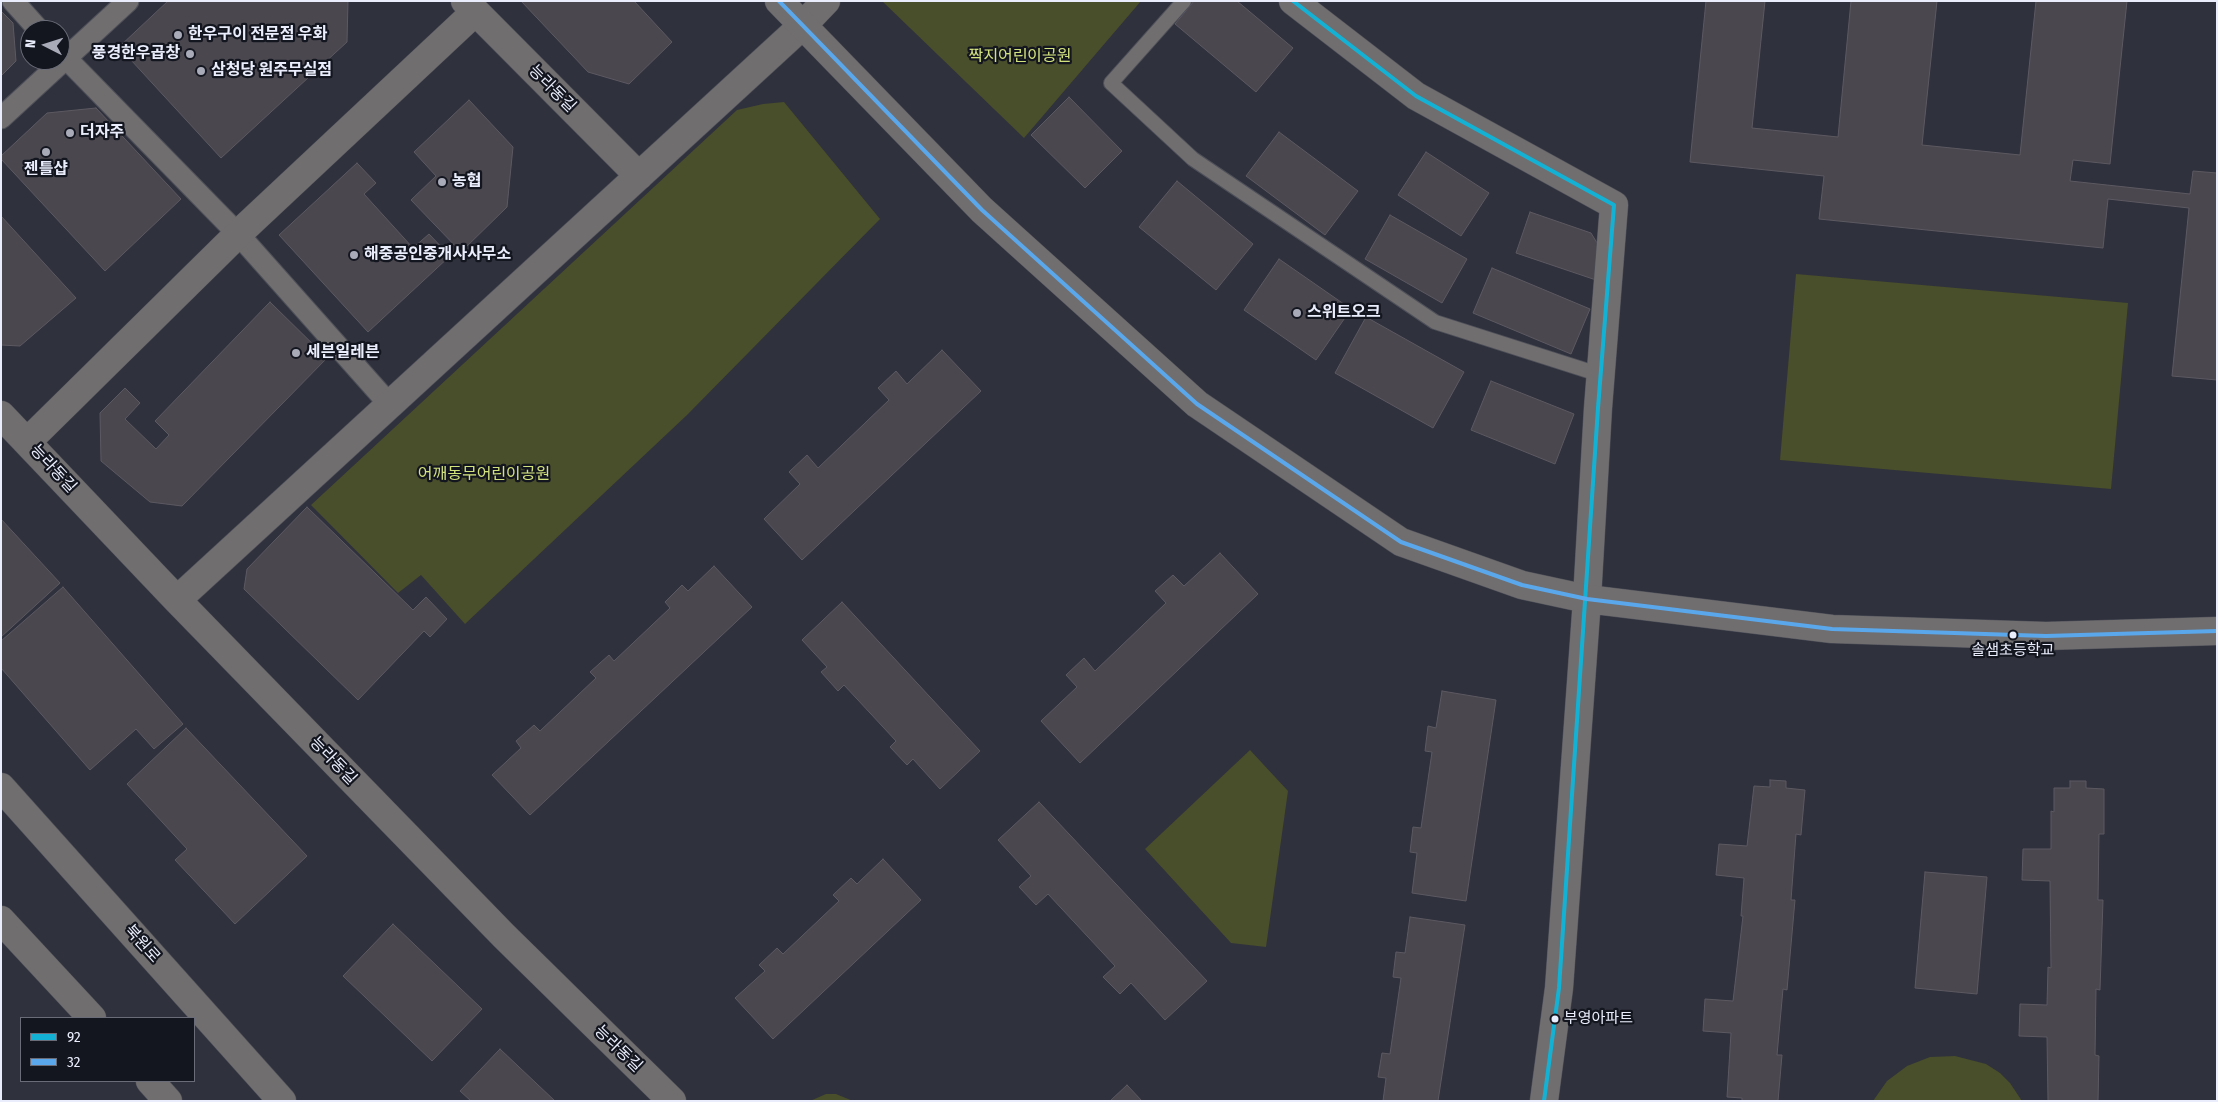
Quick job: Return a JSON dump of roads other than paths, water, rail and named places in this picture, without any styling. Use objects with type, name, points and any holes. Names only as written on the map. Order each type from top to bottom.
[{"type":"street","points":[[13,1],[31,20]]},
{"type":"street","points":[[70,50],[128,1]]},
{"type":"street","points":[[780,1],[802,26],[982,210],[1196,404],[1401,542],[1522,585],[1587,599],[1832,629],[2046,636],[2217,631]]},
{"type":"street","points":[[177,600],[802,26],[826,1]]},
{"type":"street","points":[[1293,1],[1416,96],[1614,205],[1559,988],[1544,1101]]},
{"type":"street","points":[[27,442],[470,7]]},
{"type":"street","name":"능라동길","points":[[470,7],[639,176]]},
{"type":"street","points":[[70,63],[238,234],[390,405]]},
{"type":"street","points":[[1,118],[49,70]]},
{"type":"street","name":"능라동길","points":[[1,414],[177,600],[504,936],[672,1101]]},
{"type":"street","name":"북원로","points":[[1,787],[282,1101]]},
{"type":"street","points":[[1,920],[91,1017]]},
{"type":"street","points":[[151,1082],[168,1101]]},
{"type":"lane","points":[[1184,1],[1111,83],[1193,159],[1435,322],[1601,375]]},
{"type":"place","name":"한우구이 전문점 우화","points":[[178,35]]},
{"type":"place","name":"풍경한우곱창","points":[[190,54]]},
{"type":"place","name":"삼청당 원주무실점","points":[[201,71]]},
{"type":"place","name":"더자주","points":[[70,133]]},
{"type":"place","name":"젠틀샵","points":[[46,152]]},
{"type":"place","name":"농협","points":[[442,182]]},
{"type":"place","name":"해중공인중개사사무소","points":[[354,255]]},
{"type":"place","name":"스위트오크","points":[[1297,313]]},
{"type":"place","name":"세븐일레븐","points":[[296,353]]},
{"type":"place","name":"솔샘초등학교","points":[[2013,635]]},
{"type":"place","name":"부영아파트","points":[[1555,1019]]},
{"type":"park label","name":"짝지어린이공원","points":[[1020,57]]},
{"type":"park label","name":"어깨동무어린이공원","points":[[484,475]]}]
